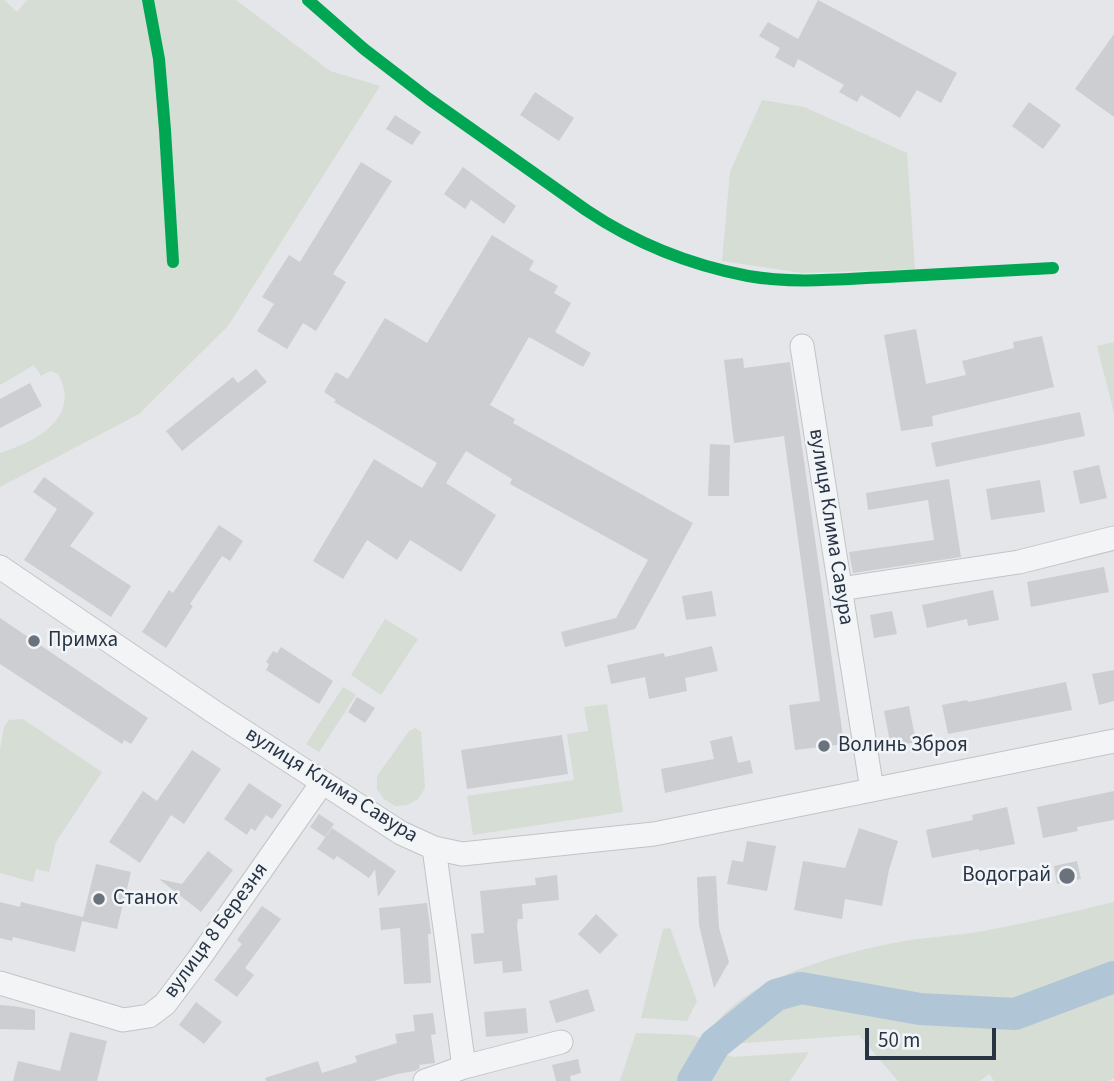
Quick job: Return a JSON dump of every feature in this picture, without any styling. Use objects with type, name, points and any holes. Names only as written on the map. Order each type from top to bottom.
[{"type":"street","name":"вулиця Клима Савура","points":[[802,346],[872,790]]},
{"type":"street","points":[[840,589],[1019,562],[1114,538]]},
{"type":"street","name":"вулиця Клима Савура","points":[[0,567],[217,714],[401,833],[434,848],[462,854],[654,834],[1114,741]]},
{"type":"street","name":"вулиця 8 Березня","points":[[0,983],[123,1020],[149,1016],[165,1004],[198,960],[322,782]]},
{"type":"street","points":[[434,848],[464,1068]]},
{"type":"street","points":[[425,1081],[561,1042]]},
{"type":"shaded area","points":[[0,0],[4,0],[17,12],[27,0],[236,0],[330,71],[380,86],[228,326],[139,414],[0,487],[0,453],[28,442],[52,426],[64,403],[64,389],[58,374],[50,371],[41,376],[34,365],[0,385]]},
{"type":"shaded area","points":[[762,100],[804,107],[907,153],[915,269],[802,273],[722,261],[730,172]]},
{"type":"shaded area","points":[[1114,342],[1114,413],[1097,346]]},
{"type":"shaded area","points":[[385,619],[418,639],[381,695],[351,675]]},
{"type":"shaded area","points":[[343,687],[356,695],[319,752],[306,744]]},
{"type":"shaded area","points":[[607,704],[623,812],[473,835],[467,796],[574,780],[567,734],[588,731],[584,707]]},
{"type":"shaded area","points":[[23,719],[102,772],[56,842],[49,872],[36,869],[33,882],[0,873],[0,749],[4,727],[9,720]]},
{"type":"shaded area","points":[[415,728],[421,732],[425,788],[418,799],[407,805],[395,806],[384,799],[377,789],[377,776],[409,731]]},
{"type":"shaded area","points":[[1114,902],[1114,1078],[1108,1081],[994,1081],[989,1074],[980,1081],[898,1081],[859,1035],[731,1044],[723,1053],[732,1057],[809,1052],[790,1081],[620,1081],[636,1033],[692,1035],[704,1040],[724,1014],[744,998],[784,976],[828,959],[893,943],[984,931]]},
{"type":"shaded area","points":[[670,928],[697,1001],[687,1021],[641,1018],[663,929]]},
{"type":"building","points":[[818,0],[957,73],[941,103],[917,90],[900,118],[861,95],[857,102],[839,92],[844,85],[798,59],[794,68],[775,57],[780,48],[759,36],[768,22],[798,39]]},
{"type":"building","points":[[1114,34],[1114,117],[1075,89]]},
{"type":"building","points":[[535,92],[574,118],[559,141],[520,115]]},
{"type":"building","points":[[1029,102],[1061,125],[1043,149],[1012,126]]},
{"type":"building","points":[[395,115],[421,132],[412,145],[386,129]]},
{"type":"building","points":[[361,162],[392,181],[333,274],[346,282],[316,331],[303,323],[287,349],[257,331],[274,304],[262,297],[289,255],[300,262]]},
{"type":"building","points":[[463,167],[516,206],[504,224],[471,200],[465,209],[444,194]]},
{"type":"building","points":[[492,235],[534,261],[529,270],[558,286],[554,293],[571,303],[555,332],[591,353],[583,367],[529,337],[490,405],[515,419],[513,423],[693,523],[635,629],[565,647],[561,632],[616,618],[648,560],[510,484],[512,479],[466,451],[446,483],[496,515],[461,572],[410,540],[397,560],[367,540],[343,579],[313,561],[374,459],[422,488],[437,463],[334,402],[336,400],[324,392],[336,372],[348,379],[385,318],[427,343]]},
{"type":"building","points":[[916,329],[926,384],[966,375],[962,361],[1014,348],[1013,342],[1042,336],[1054,387],[932,416],[933,426],[901,431],[884,335]]},
{"type":"building","points":[[743,358],[744,368],[790,362],[844,744],[795,750],[789,705],[820,701],[784,436],[734,443],[724,360]]},
{"type":"building","points":[[256,369],[267,382],[182,451],[166,431],[233,377],[238,383]]},
{"type":"building","points":[[30,383],[42,406],[0,428],[0,399]]},
{"type":"building","points":[[1080,412],[1085,436],[936,467],[931,443]]},
{"type":"building","points":[[710,444],[730,445],[729,496],[708,496]]},
{"type":"building","points":[[1099,465],[1107,498],[1080,504],[1073,471]]},
{"type":"building","points":[[44,477],[94,513],[70,546],[131,586],[111,617],[24,560],[57,509],[33,492]]},
{"type":"building","points":[[949,479],[961,557],[853,573],[849,552],[934,540],[928,500],[868,510],[866,493]]},
{"type":"building","points":[[1040,480],[1045,512],[991,520],[986,489]]},
{"type":"building","points":[[219,525],[243,541],[230,561],[222,556],[190,604],[193,606],[166,648],[142,632],[169,590],[173,593]]},
{"type":"building","points":[[1104,567],[1109,592],[1031,607],[1027,582]]},
{"type":"building","points":[[993,590],[999,620],[968,626],[967,619],[927,628],[922,605]]},
{"type":"building","points":[[712,591],[716,616],[686,620],[682,596]]},
{"type":"building","points":[[892,611],[897,634],[874,638],[870,615]]},
{"type":"building","points":[[0,618],[148,718],[131,744],[124,740],[122,744],[0,664]]},
{"type":"building","points":[[712,646],[718,671],[685,678],[687,691],[649,699],[645,677],[611,684],[607,665],[664,653],[665,657]]},
{"type":"building","points":[[281,647],[333,681],[319,704],[266,670],[269,664],[266,662],[273,651],[277,653]]},
{"type":"building","points":[[1114,670],[1114,701],[1099,705],[1092,674]]},
{"type":"building","points":[[1066,682],[1072,710],[948,734],[942,705]]},
{"type":"building","points":[[357,697],[375,708],[365,723],[348,712]]},
{"type":"building","points":[[909,706],[916,742],[891,747],[884,711]]},
{"type":"building","points":[[562,735],[568,774],[467,789],[461,750]]},
{"type":"building","points":[[732,736],[738,763],[750,760],[753,773],[665,793],[661,769],[714,759],[710,741]]},
{"type":"building","points":[[192,750],[221,769],[184,824],[171,815],[140,863],[109,842],[143,791],[157,801]]},
{"type":"building","points":[[249,783],[282,805],[272,819],[266,815],[255,831],[251,828],[247,835],[224,819]]},
{"type":"building","points":[[1114,791],[1114,820],[1077,827],[1078,831],[1043,838],[1037,807]]},
{"type":"building","points":[[1007,807],[1015,844],[932,858],[926,830],[973,820],[972,815]]},
{"type":"building","points":[[319,814],[334,824],[325,837],[310,827]]},
{"type":"building","points":[[332,828],[396,871],[378,897],[375,869],[369,878],[337,856],[334,860],[317,849]]},
{"type":"building","points":[[859,828],[898,841],[882,906],[845,899],[842,919],[794,910],[803,861],[845,868]]},
{"type":"building","points":[[747,841],[776,846],[767,891],[727,884],[732,860],[743,862]]},
{"type":"building","points":[[208,851],[233,870],[201,912],[159,879],[182,884]]},
{"type":"building","points":[[1077,861],[1081,879],[1057,884],[1054,866]]},
{"type":"building","points":[[96,864],[131,872],[117,929],[82,921],[75,952],[13,937],[12,941],[0,938],[0,902],[20,907],[21,902],[83,917]]},
{"type":"building","points":[[557,875],[559,900],[522,904],[523,919],[518,919],[517,925],[522,971],[503,973],[502,961],[474,964],[471,934],[484,933],[480,891],[536,885],[535,878]]},
{"type":"building","points":[[716,876],[719,928],[729,962],[714,988],[699,925],[697,877]]},
{"type":"building","points":[[427,903],[431,934],[428,934],[431,983],[404,984],[400,928],[381,930],[379,908]]},
{"type":"building","points":[[262,906],[281,919],[245,968],[254,975],[237,997],[214,980],[242,944],[237,940]]},
{"type":"building","points":[[596,914],[618,935],[600,954],[578,934]]},
{"type":"building","points":[[588,989],[595,1011],[556,1023],[549,1001]]},
{"type":"building","points":[[196,1002],[222,1022],[204,1044],[179,1025]]},
{"type":"building","points":[[0,1005],[35,1010],[35,1030],[0,1029]]},
{"type":"building","points":[[526,1008],[528,1033],[486,1037],[484,1012]]},
{"type":"building","points":[[433,1013],[436,1034],[431,1035],[435,1063],[419,1065],[420,1068],[415,1071],[374,1081],[266,1081],[265,1078],[318,1061],[322,1073],[357,1062],[355,1056],[397,1043],[395,1034],[415,1031],[413,1015]]},
{"type":"building","points":[[70,1032],[107,1041],[97,1081],[13,1081],[18,1061],[60,1071]]},
{"type":"building","points":[[578,1059],[581,1073],[570,1076],[571,1081],[556,1081],[552,1065]]},
{"type":"waterway","points":[[693,1081],[715,1044],[776,995],[801,988],[920,1009],[1015,1014],[1114,977]]},
{"type":"transit line","points":[[148,0],[159,59],[173,262]]},
{"type":"transit line","points":[[308,0],[364,49],[429,99],[586,210],[624,233],[684,259],[748,276],[800,280],[1053,268]]},
{"type":"place","name":"Примха","points":[[34,641]]},
{"type":"place","name":"Волинь Зброя","points":[[824,746]]},
{"type":"place","name":"Водограй","points":[[1067,876]]},
{"type":"place","name":"Станок","points":[[99,899]]}]
